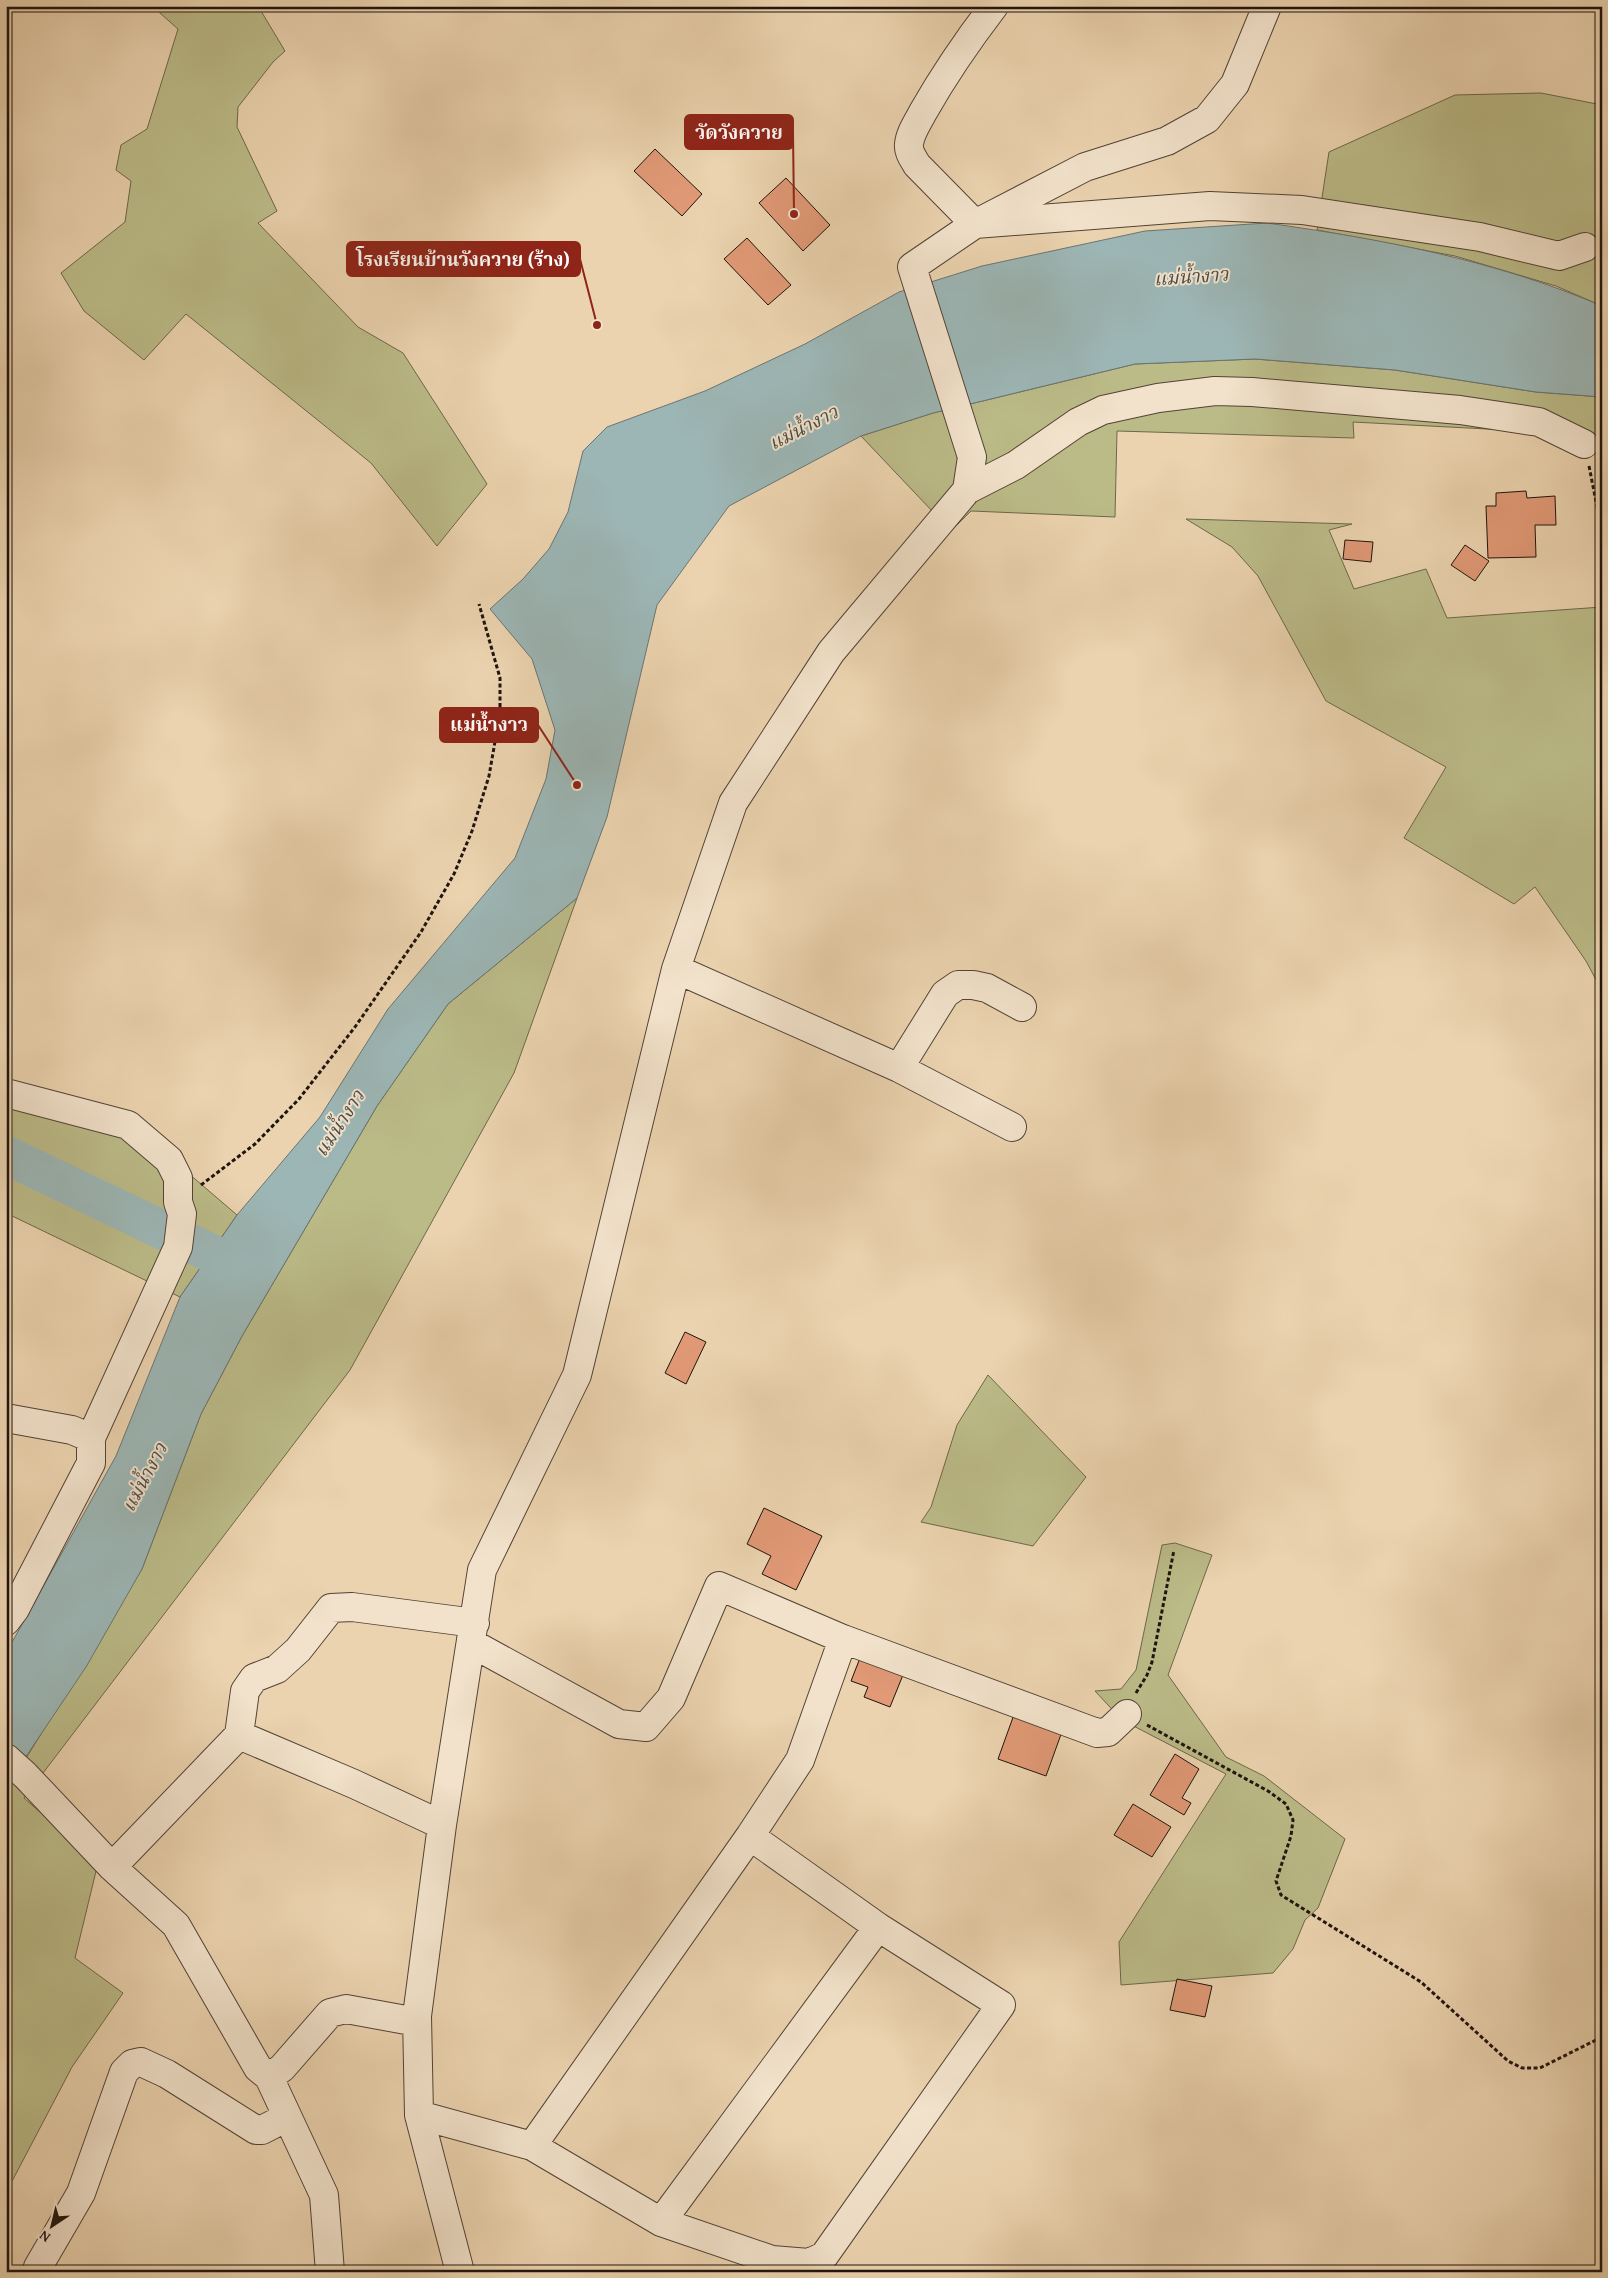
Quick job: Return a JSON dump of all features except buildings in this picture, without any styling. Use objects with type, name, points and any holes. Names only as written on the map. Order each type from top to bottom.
[{"type":"street","points":[[994,6],[934,93],[912,132],[908,144],[910,155],[917,165],[975,224],[1210,206],[1302,210],[1480,237],[1559,256],[1585,247]]},
{"type":"street","points":[[968,490],[972,457],[912,267],[975,224],[1085,167],[1168,141],[1207,119],[1235,84],[1267,6]]},
{"type":"street","points":[[460,2272],[420,2115],[417,2022],[442,1825],[482,1570],[577,1375],[676,969],[734,803],[831,652],[968,490],[1016,465],[1078,422],[1103,410],[1158,398],[1216,391],[1252,392],[1480,413],[1539,422],[1584,444]]},
{"type":"street","points":[[676,969],[899,1068],[1012,1127]]},
{"type":"street","points":[[899,1068],[945,994],[958,985],[987,988],[1022,1007]]},
{"type":"street","points":[[6,1093],[128,1125],[169,1160],[178,1178],[178,1202],[182,1214],[178,1247],[91,1438],[91,1463],[15,1609],[6,1621]]},
{"type":"street","points":[[6,1418],[72,1430],[91,1438]]},
{"type":"street","points":[[112,1867],[239,1735],[245,1692],[254,1678],[276,1669],[298,1650],[331,1608],[352,1607],[473,1633],[619,1724],[646,1727],[671,1698],[719,1586],[843,1639],[1097,1733],[1108,1732],[1127,1714]]},
{"type":"street","points":[[532,2146],[750,1836],[800,1760],[843,1639]]},
{"type":"street","points":[[239,1735],[354,1784],[442,1825]]},
{"type":"street","points":[[16,1767],[112,1867],[176,1925],[258,2068],[268,2077],[324,2195],[330,2272]]},
{"type":"street","points":[[420,2115],[532,2146],[661,2222],[772,2260],[809,2263],[824,2256],[1001,2005],[878,1928],[750,1836]]},
{"type":"street","points":[[661,2222],[878,1928]]},
{"type":"street","points":[[268,2077],[282,2068],[330,2013],[346,2009],[417,2022]]},
{"type":"street","points":[[37,2272],[38,2267],[81,2193],[124,2072],[132,2064],[141,2062],[167,2074],[256,2130],[262,2130],[287,2117]]},
{"type":"path","points":[[1584,444],[1602,532]]},
{"type":"path","points":[[178,1202],[255,1144],[299,1099],[355,1028],[421,932],[454,874],[472,831],[488,776],[500,713],[500,678],[479,604]]},
{"type":"path","points":[[1174,1550],[1152,1662],[1147,1675],[1128,1704],[1127,1714],[1268,1791],[1286,1804],[1293,1820],[1291,1836],[1276,1881],[1281,1895],[1421,1982],[1508,2060],[1522,2068],[1540,2068],[1602,2037]]},
{"type":"green space","points":[[152,6],[258,6],[285,51],[273,62],[238,107],[237,127],[277,211],[258,223],[358,327],[403,353],[487,484],[437,546],[371,463],[186,314],[144,360],[84,311],[61,273],[125,222],[131,181],[116,170],[121,145],[147,129],[178,29]]},
{"type":"green space","points":[[1541,93],[1602,105],[1602,306],[1556,286],[1455,256],[1317,230],[1329,152],[1455,95]]},
{"type":"green space","points":[[1255,359],[1395,370],[1536,392],[1602,397],[1602,435],[1353,422],[1354,438],[1117,431],[1115,517],[971,511],[951,531],[861,436],[933,413],[1135,364]]},
{"type":"green space","points":[[1186,519],[1352,524],[1329,530],[1354,589],[1426,569],[1447,618],[1602,607],[1602,991],[1586,961],[1535,887],[1514,904],[1404,838],[1446,767],[1326,701],[1258,576],[1232,547]]},
{"type":"green space","points":[[577,898],[514,1073],[350,1370],[24,1798],[98,1863],[75,1958],[123,1993],[72,2067],[10,2185],[9,2272],[6,2272],[6,1791],[142,1569],[201,1414],[242,1336],[377,1106],[448,1004]]},
{"type":"green space","points":[[6,1084],[118,1113],[237,1215],[180,1297],[6,1213]]},
{"type":"green space","points":[[988,1375],[1086,1477],[1033,1546],[921,1522],[931,1507],[957,1425]]},
{"type":"green space","points":[[1175,1543],[1212,1555],[1168,1675],[1226,1757],[1264,1776],[1345,1839],[1318,1908],[1305,1920],[1293,1949],[1273,1973],[1121,1985],[1119,1942],[1226,1774],[1122,1720],[1095,1691],[1121,1689],[1136,1670],[1162,1545]]},
{"type":"water","points":[[1267,223],[1352,236],[1437,253],[1521,276],[1602,306],[1602,397],[1536,392],[1395,370],[1255,359],[1135,364],[933,413],[861,436],[729,506],[657,605],[607,817],[577,898],[448,1004],[377,1106],[242,1336],[201,1414],[142,1569],[86,1667],[27,1755],[6,1791],[6,1653],[116,1456],[180,1297],[237,1215],[320,1117],[388,1009],[515,858],[546,779],[555,730],[532,659],[490,609],[523,579],[549,549],[568,512],[583,451],[607,427],[705,391],[805,344],[899,292],[982,266],[1145,231]]},
{"type":"waterway","points":[[6,1155],[244,1269]]},
{"type":"place","name":"วัดวังควาย","points":[[794,214]]},
{"type":"place","name":"โรงเรียนบ้านวังควาย (ร้าง)","points":[[597,325]]},
{"type":"place","name":"แม่น้ำงาว","points":[[577,785]]}]
